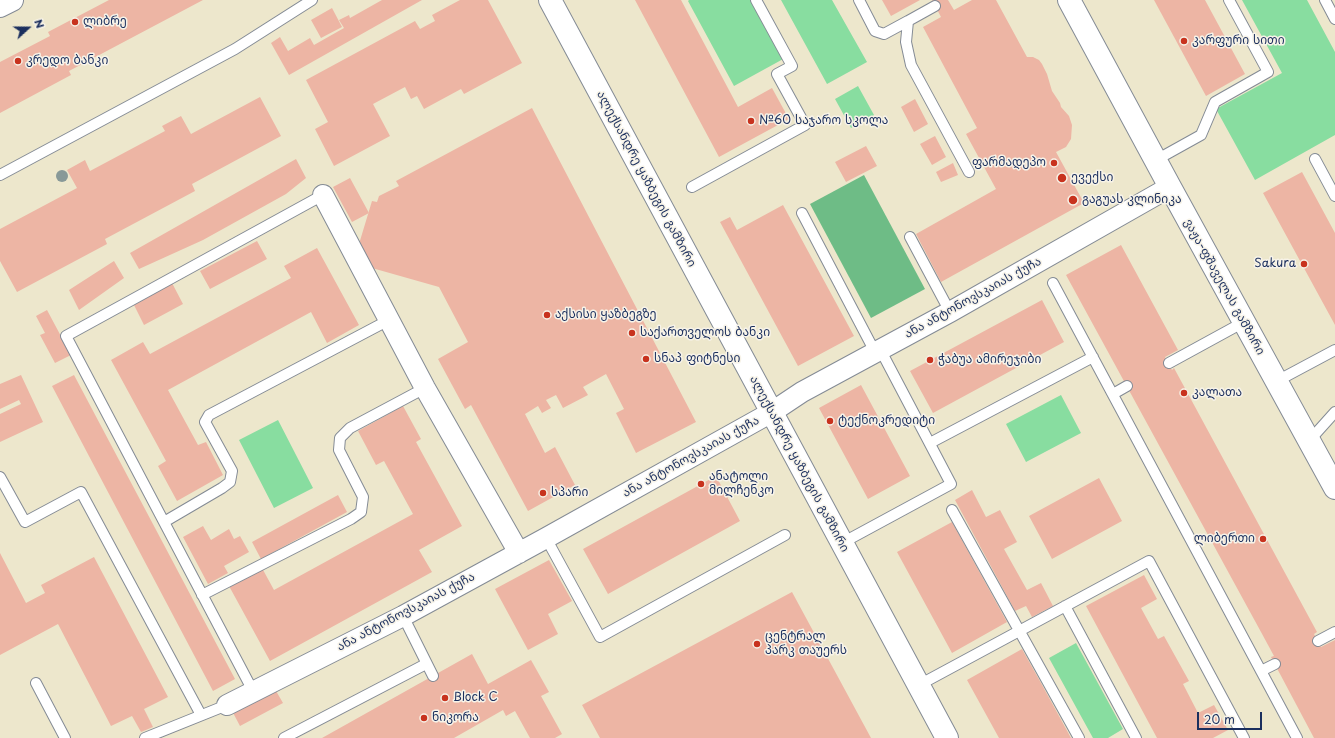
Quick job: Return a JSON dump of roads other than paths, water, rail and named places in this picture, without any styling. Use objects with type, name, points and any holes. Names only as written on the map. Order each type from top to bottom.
[{"type":"main road","points":[[0,6],[12,0]]},
{"type":"main road","name":"ალექსანდრე ყაზბეგის გამზირი","points":[[550,0],[947,738]]},
{"type":"main road","name":"ვაჟა-ფშაველას გამზირი","points":[[1069,0],[1335,488]]},
{"type":"street","name":"ანა ანტონოვსკაიას ქუჩა","points":[[227,705],[402,616],[519,553],[772,412],[802,392],[950,312],[1170,187]]},
{"type":"street","points":[[323,195],[425,388],[519,553]]},
{"type":"lane","points":[[0,176],[235,49],[312,0]]},
{"type":"lane","points":[[692,187],[805,125],[777,74],[792,66],[756,0]]},
{"type":"lane","points":[[859,0],[875,31],[884,34],[935,6]]},
{"type":"lane","points":[[1156,160],[1201,135],[1215,102],[1268,72],[1229,0]]},
{"type":"lane","points":[[1325,0],[1335,19]]},
{"type":"lane","points":[[908,21],[906,42],[911,65],[969,172]]},
{"type":"lane","points":[[1315,159],[1335,196]]},
{"type":"lane","points":[[253,692],[66,336],[323,195]]},
{"type":"lane","points":[[802,212],[930,443],[951,484],[842,543]]},
{"type":"lane","points":[[910,237],[950,312]]},
{"type":"lane","points":[[1053,283],[1297,738]]},
{"type":"lane","points":[[164,522],[230,482],[232,472],[205,422],[209,415],[390,320]]},
{"type":"lane","points":[[1169,363],[1244,322]]},
{"type":"lane","points":[[1277,381],[1335,350]]},
{"type":"lane","points":[[930,443],[1093,357]]},
{"type":"lane","points":[[1112,394],[1127,386]]},
{"type":"lane","points":[[202,595],[351,519],[361,512],[363,497],[339,450],[340,438],[350,428],[425,388]]},
{"type":"lane","points":[[1309,441],[1335,412]]},
{"type":"lane","points":[[0,477],[25,522],[81,492],[201,716]]},
{"type":"lane","points":[[952,510],[1079,738]]},
{"type":"lane","points":[[546,538],[600,637],[786,535]]},
{"type":"lane","points":[[919,685],[1150,561],[1244,738]]},
{"type":"lane","points":[[1065,606],[1134,737]]},
{"type":"lane","points":[[402,616],[433,676]]},
{"type":"lane","points":[[1318,641],[1335,632]]},
{"type":"lane","points":[[284,738],[426,664]]},
{"type":"lane","points":[[1261,672],[1275,664]]},
{"type":"lane","points":[[36,683],[65,738]]},
{"type":"lane","points":[[145,738],[227,705]]},
{"type":"place","name":"ლიბრე","points":[[75,22]]},
{"type":"place","name":"კარფური სითი","points":[[1184,41]]},
{"type":"place","name":"კრედო ბანკი","points":[[18,61]]},
{"type":"place","name":"№60 საჯარო სკოლა","points":[[751,121]]},
{"type":"place","name":"ფარმადეპო","points":[[1054,163]]},
{"type":"place","name":"ევექსი","points":[[1062,178]]},
{"type":"place","name":"გაგუას კლინიკა","points":[[1073,200]]},
{"type":"place","name":"Sakura","points":[[1304,264]]},
{"type":"place","name":"აქსისი ყაზბეგზე","points":[[547,315]]},
{"type":"place","name":"საქართველოს ბანკი","points":[[632,333]]},
{"type":"place","name":"სნაპ ფიტნესი","points":[[646,359]]},
{"type":"place","name":"ჭაბუა ამირეჯიბი","points":[[930,360]]},
{"type":"place","name":"კალათა","points":[[1184,393]]},
{"type":"place","name":"ტექნოკრედიტი","points":[[830,421]]},
{"type":"place","name":"ანატოლი მილჩენკო","points":[[701,484]]},
{"type":"place","name":"სპარი","points":[[543,493]]},
{"type":"place","name":"ლიბერთი","points":[[1263,539]]},
{"type":"place","name":"ცენტრალ პარკ თაუერს","points":[[757,644]]},
{"type":"place","name":"Block C","points":[[445,698]]},
{"type":"place","name":"ნიკორა","points":[[424,718]]}]
